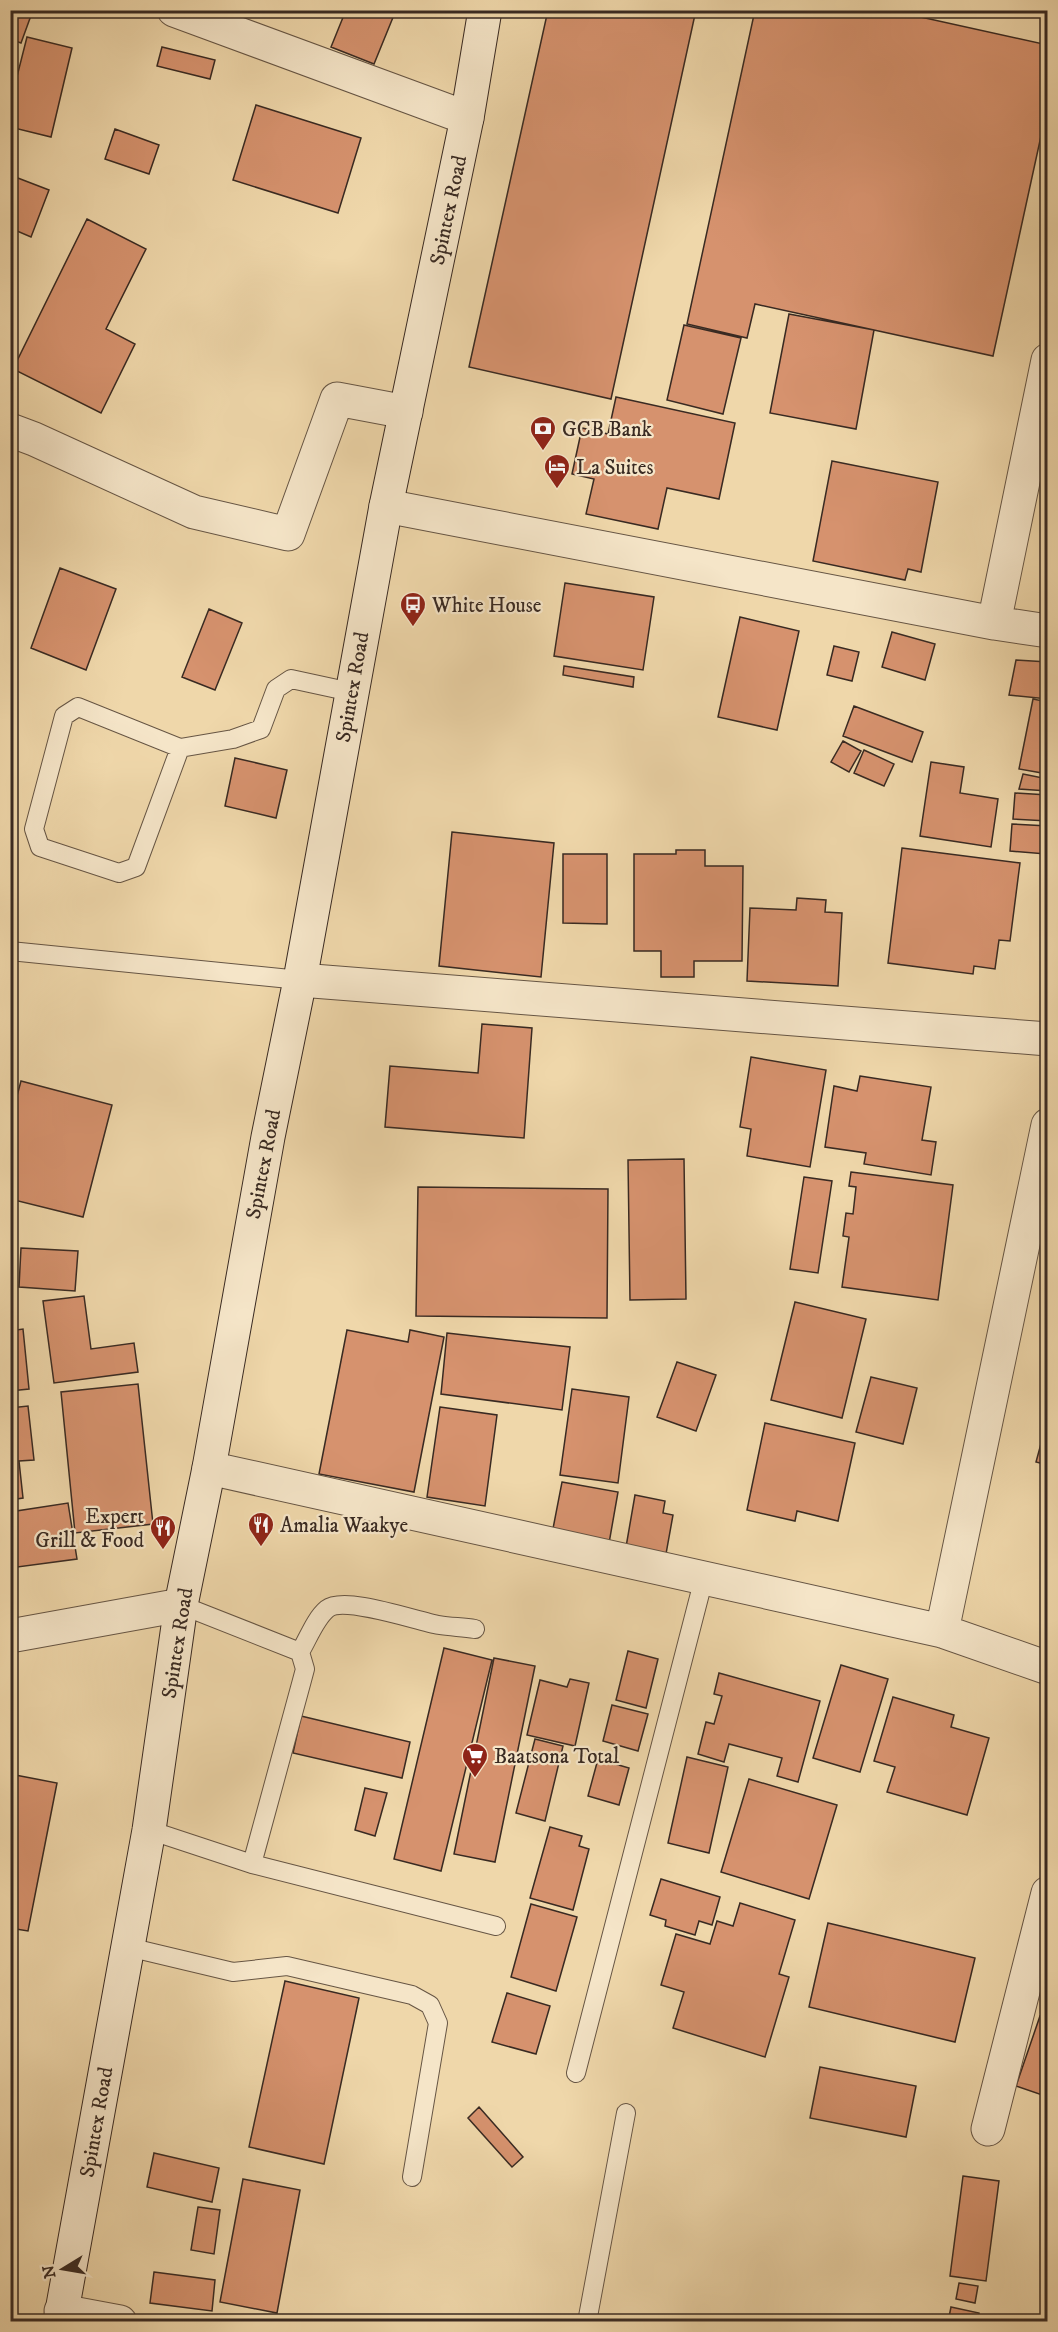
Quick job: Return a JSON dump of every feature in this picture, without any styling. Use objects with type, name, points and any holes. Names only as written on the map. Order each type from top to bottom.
[{"type":"street","points":[[174,10],[467,118]]},
{"type":"street","name":"Spintex Road","points":[[61,2317],[149,1830],[181,1605],[209,1468],[268,1137],[300,980],[386,506],[467,118],[485,10]]},
{"type":"street","points":[[994,623],[1047,360]]},
{"type":"street","points":[[10,430],[194,512],[288,534],[337,399],[406,412]]},
{"type":"street","points":[[386,506],[994,623],[1047,631]]},
{"type":"street","points":[[300,980],[1047,1039]]},
{"type":"street","points":[[942,1631],[1047,1125]]},
{"type":"street","points":[[209,1468],[942,1631],[1047,1668]]},
{"type":"street","points":[[10,1636],[181,1605]]},
{"type":"street","points":[[988,2129],[1047,1893]]},
{"type":"street","points":[[61,2317],[120,2322]]},
{"type":"lane","points":[[180,748],[136,867],[119,873],[40,847],[34,829],[64,716],[70,710],[78,707],[180,748],[233,739],[261,729],[276,689],[291,679],[351,692]]},
{"type":"lane","points":[[10,951],[300,980]]},
{"type":"lane","points":[[576,2073],[704,1578]]},
{"type":"lane","points":[[252,1864],[302,1684],[305,1669],[300,1652],[328,1608],[338,1604],[387,1611],[439,1625],[475,1629]]},
{"type":"lane","points":[[181,1605],[300,1652]]},
{"type":"lane","points":[[149,1830],[252,1864],[496,1926]]},
{"type":"lane","points":[[128,1947],[233,1972],[287,1966],[412,1995],[430,2005],[438,2023],[412,2177]]},
{"type":"lane","points":[[587,2322],[626,2113]]},
{"type":"building","points":[[10,10],[33,10],[21,43],[10,39]]},
{"type":"building","points":[[346,10],[396,10],[374,64],[331,47]]},
{"type":"building","points":[[548,10],[696,10],[611,399],[469,367]]},
{"type":"building","points":[[755,10],[889,10],[1048,45],[1048,104],[993,356],[755,304],[747,338],[687,324]]},
{"type":"building","points":[[27,37],[72,48],[51,137],[10,127],[10,104]]},
{"type":"building","points":[[162,47],[215,60],[210,79],[157,66]]},
{"type":"building","points":[[256,105],[361,138],[338,213],[233,180]]},
{"type":"building","points":[[115,129],[159,145],[149,174],[105,159]]},
{"type":"building","points":[[10,175],[49,190],[31,237],[10,228]]},
{"type":"building","points":[[87,219],[146,249],[106,329],[135,344],[101,413],[13,369]]},
{"type":"building","points":[[789,314],[874,330],[856,429],[770,413]]},
{"type":"building","points":[[684,325],[741,338],[723,414],[667,400]]},
{"type":"building","points":[[616,397],[735,423],[719,499],[667,488],[658,529],[586,514],[594,479],[572,474],[582,428],[608,434]]},
{"type":"building","points":[[832,461],[938,482],[921,572],[908,569],[905,580],[813,561]]},
{"type":"building","points":[[60,568],[116,589],[86,670],[31,648]]},
{"type":"building","points":[[565,583],[654,597],[643,670],[554,656]]},
{"type":"building","points":[[209,609],[242,623],[215,690],[182,677]]},
{"type":"building","points":[[740,617],[799,631],[777,730],[718,717]]},
{"type":"building","points":[[892,632],[935,644],[925,680],[882,667]]},
{"type":"building","points":[[834,646],[859,652],[852,681],[827,675]]},
{"type":"building","points":[[1016,660],[1048,662],[1048,699],[1009,695]]},
{"type":"building","points":[[564,666],[634,677],[633,687],[563,675]]},
{"type":"building","points":[[1033,699],[1048,702],[1048,774],[1019,769]]},
{"type":"building","points":[[854,706],[923,732],[912,762],[843,736]]},
{"type":"building","points":[[843,741],[861,751],[849,772],[831,762]]},
{"type":"building","points":[[864,750],[894,764],[884,786],[854,773]]},
{"type":"building","points":[[235,758],[287,770],[276,818],[225,806]]},
{"type":"building","points":[[931,762],[964,767],[960,793],[998,799],[991,847],[920,836]]},
{"type":"building","points":[[1023,774],[1048,779],[1048,791],[1019,789]]},
{"type":"building","points":[[1015,793],[1048,795],[1048,821],[1013,819]]},
{"type":"building","points":[[1012,824],[1048,826],[1046,854],[1010,851]]},
{"type":"building","points":[[452,832],[554,843],[541,977],[439,966]]},
{"type":"building","points":[[902,848],[1020,863],[1010,941],[999,940],[995,969],[974,966],[973,974],[888,963]]},
{"type":"building","points":[[676,850],[705,850],[705,866],[743,866],[742,961],[694,961],[694,977],[661,977],[661,951],[634,951],[634,854],[676,854]]},
{"type":"building","points":[[563,854],[607,854],[607,924],[563,923]]},
{"type":"building","points":[[797,898],[826,900],[825,912],[842,913],[838,986],[747,981],[750,908],[796,910]]},
{"type":"building","points":[[482,1024],[532,1028],[524,1138],[385,1127],[390,1066],[478,1073]]},
{"type":"building","points":[[751,1057],[826,1070],[810,1167],[747,1156],[751,1129],[740,1127]]},
{"type":"building","points":[[860,1076],[931,1087],[922,1140],[936,1142],[931,1175],[864,1164],[866,1153],[825,1147],[834,1086],[857,1091]]},
{"type":"building","points":[[21,1081],[112,1105],[83,1217],[10,1199],[10,1122]]},
{"type":"building","points":[[684,1159],[686,1299],[630,1300],[628,1160]]},
{"type":"building","points":[[851,1172],[953,1185],[938,1300],[842,1287],[849,1237],[843,1236],[846,1213],[853,1214],[856,1187],[849,1186]]},
{"type":"building","points":[[804,1177],[832,1181],[818,1273],[790,1269]]},
{"type":"building","points":[[418,1187],[608,1189],[607,1318],[416,1316]]},
{"type":"building","points":[[21,1248],[78,1251],[75,1291],[19,1287]]},
{"type":"building","points":[[84,1296],[91,1349],[134,1343],[138,1372],[54,1383],[43,1301]]},
{"type":"building","points":[[795,1302],[866,1319],[842,1418],[771,1400]]},
{"type":"building","points":[[23,1329],[29,1389],[10,1391],[10,1331]]},
{"type":"building","points":[[347,1330],[408,1342],[410,1330],[444,1337],[414,1492],[319,1474]]},
{"type":"building","points":[[447,1333],[570,1347],[562,1410],[441,1394]]},
{"type":"building","points":[[677,1362],[716,1375],[696,1431],[657,1417]]},
{"type":"building","points":[[871,1377],[917,1388],[903,1444],[856,1432]]},
{"type":"building","points":[[138,1384],[153,1524],[75,1533],[61,1392]]},
{"type":"building","points":[[572,1389],[629,1397],[618,1483],[560,1475]]},
{"type":"building","points":[[28,1406],[34,1460],[19,1461],[23,1498],[10,1500],[10,1408]]},
{"type":"building","points":[[440,1407],[497,1415],[485,1506],[427,1497]]},
{"type":"building","points":[[1048,1418],[1048,1465],[1036,1462]]},
{"type":"building","points":[[765,1423],[855,1443],[838,1521],[797,1511],[795,1521],[747,1510]]},
{"type":"building","points":[[562,1482],[618,1492],[608,1549],[551,1539]]},
{"type":"building","points":[[635,1495],[665,1501],[663,1513],[673,1515],[666,1554],[626,1547]]},
{"type":"building","points":[[68,1503],[77,1559],[10,1568],[10,1512]]},
{"type":"building","points":[[444,1648],[492,1660],[441,1871],[394,1859]]},
{"type":"building","points":[[628,1651],[658,1659],[646,1708],[616,1700]]},
{"type":"building","points":[[494,1658],[535,1666],[495,1862],[454,1854]]},
{"type":"building","points":[[841,1665],[888,1679],[860,1772],[813,1758]]},
{"type":"building","points":[[719,1673],[820,1701],[798,1782],[777,1776],[782,1758],[729,1744],[724,1762],[698,1754],[706,1722],[714,1724],[722,1696],[714,1694]]},
{"type":"building","points":[[570,1679],[589,1683],[575,1746],[527,1735],[540,1680],[567,1687]]},
{"type":"building","points":[[893,1697],[954,1715],[951,1727],[989,1738],[967,1815],[887,1792],[895,1767],[874,1761]]},
{"type":"building","points":[[612,1705],[648,1714],[638,1751],[603,1741]]},
{"type":"building","points":[[301,1716],[410,1742],[402,1778],[293,1753]]},
{"type":"building","points":[[535,1739],[563,1746],[545,1821],[516,1813]]},
{"type":"building","points":[[687,1757],[728,1767],[709,1853],[668,1843]]},
{"type":"building","points":[[598,1759],[629,1768],[619,1805],[588,1796]]},
{"type":"building","points":[[10,1774],[57,1783],[28,1931],[10,1928]]},
{"type":"building","points":[[749,1779],[837,1805],[809,1899],[721,1872]]},
{"type":"building","points":[[365,1788],[387,1793],[375,1836],[355,1830]]},
{"type":"building","points":[[550,1827],[582,1836],[579,1846],[589,1849],[573,1910],[530,1898]]},
{"type":"building","points":[[661,1879],[720,1897],[712,1925],[699,1921],[695,1935],[665,1926],[666,1920],[650,1915]]},
{"type":"building","points":[[740,1903],[795,1920],[779,1974],[789,1977],[765,2057],[673,2028],[684,1992],[661,1985],[676,1934],[710,1944],[717,1921],[733,1926]]},
{"type":"building","points":[[531,1904],[577,1917],[556,1991],[511,1977]]},
{"type":"building","points":[[828,1923],[975,1958],[955,2042],[809,2007]]},
{"type":"building","points":[[285,1981],[359,1998],[324,2164],[249,2147]]},
{"type":"building","points":[[507,1993],[550,2006],[536,2054],[492,2042]]},
{"type":"building","points":[[1040,2016],[1048,2018],[1048,2097],[1016,2086]]},
{"type":"building","points":[[820,2067],[916,2086],[906,2137],[810,2118]]},
{"type":"building","points":[[479,2107],[523,2157],[512,2167],[468,2118]]},
{"type":"building","points":[[154,2153],[219,2168],[212,2202],[147,2187]]},
{"type":"building","points":[[963,2176],[999,2181],[986,2281],[950,2276]]},
{"type":"building","points":[[243,2179],[300,2190],[277,2313],[220,2302]]},
{"type":"building","points":[[198,2207],[220,2210],[214,2254],[191,2250]]},
{"type":"building","points":[[154,2272],[215,2280],[212,2311],[150,2303]]},
{"type":"building","points":[[959,2283],[978,2286],[975,2303],[956,2299]]},
{"type":"building","points":[[951,2307],[979,2313],[978,2322],[949,2317]]},
{"type":"place","name":"GCB Bank","points":[[543,452]]},
{"type":"place","name":"La Suites","points":[[557,490]]},
{"type":"place","name":"White House","points":[[413,628]]},
{"type":"place","name":"Amalia Waakye","points":[[261,1548]]},
{"type":"place","name":"Expert Grill & Food","points":[[163,1551]]},
{"type":"place","name":"Baatsona Total","points":[[475,1779]]}]
